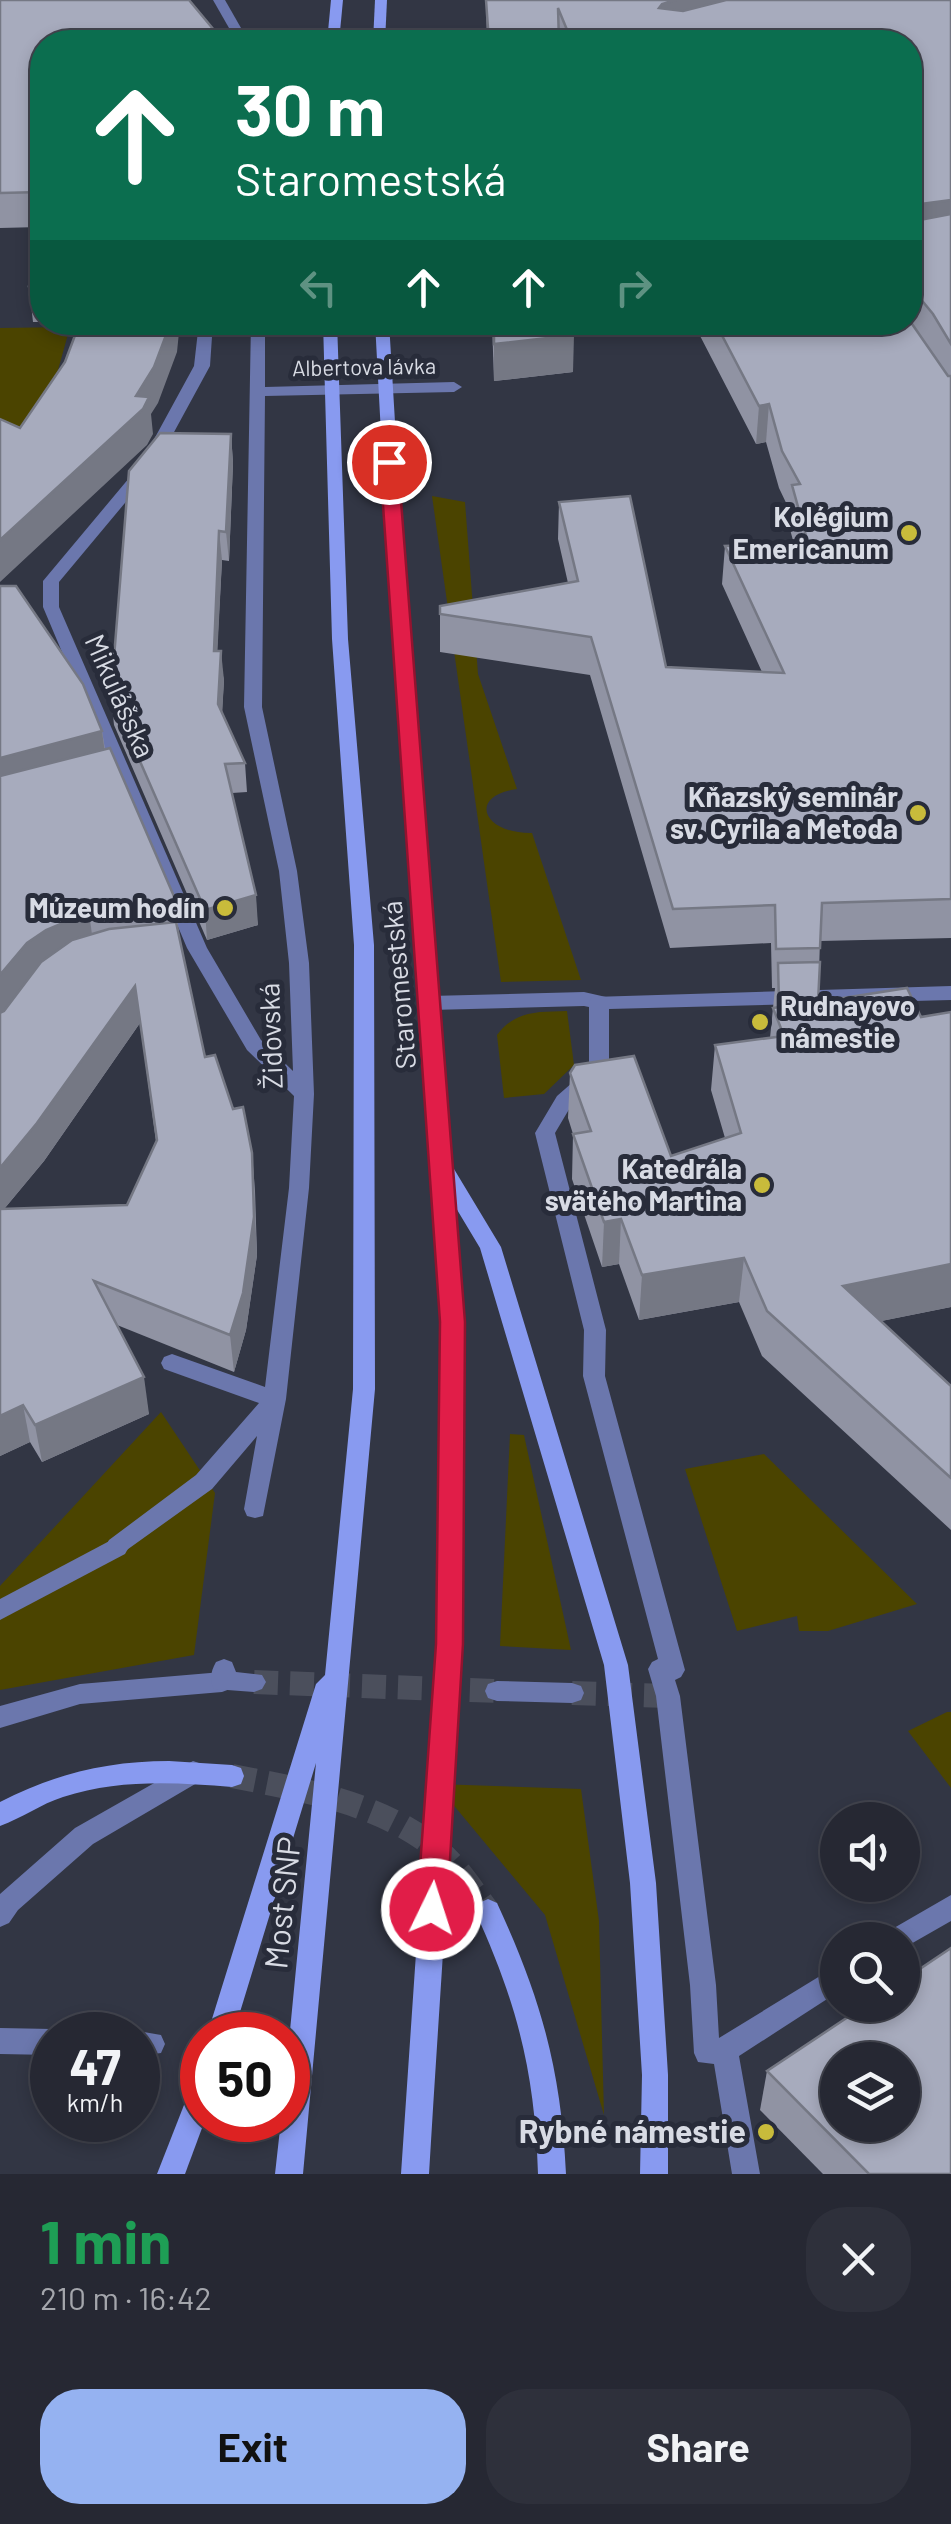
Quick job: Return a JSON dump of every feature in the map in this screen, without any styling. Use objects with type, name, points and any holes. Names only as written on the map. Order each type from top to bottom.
[{"type":"main road","points":[[334,30],[338,0]]},
{"type":"main road","points":[[380,30],[381,0]]},
{"type":"main road","name":"Staromestská","points":[[330,335],[340,639],[364,945],[366,1108],[364,1389],[342,1639]]},
{"type":"main road","name":"Staromestská","points":[[383,335],[400,639],[444,1168],[452,1322],[449,1644],[415,2174]]},
{"type":"main road","points":[[444,1168],[490,1248],[616,1665],[633,1789],[650,1978],[654,2174]]},
{"type":"main road","points":[[227,2012],[342,1639]]},
{"type":"main road","name":"Most SNP","points":[[289,2174],[342,1639]]},
{"type":"main road","points":[[0,1815],[26,1799],[106,1772],[232,1776]]},
{"type":"main road","points":[[488,1910],[528,2001],[544,2062],[552,2174]]},
{"type":"main road","points":[[171,2174],[183,2142]]},
{"type":"street","points":[[219,0],[236,30]]},
{"type":"street","name":"Mikulášska","points":[[205,335],[202,366],[147,468],[51,581],[51,607],[188,948],[254,1046],[304,1094]]},
{"type":"street","name":"Židovská","points":[[255,1509],[275,1399],[299,1188],[304,1094],[299,963],[288,871],[253,707],[265,392],[259,335]]},
{"type":"street","name":"Albertova lávka","points":[[265,392],[454,387]]},
{"type":"street","points":[[430,1003],[951,993]]},
{"type":"street","points":[[598,1002],[599,1070],[564,1102],[545,1133],[595,1330],[594,1376],[673,1670],[660,1669],[668,1696],[703,1985],[706,2053],[725,2050],[820,1989]]},
{"type":"street","points":[[0,1610],[117,1547],[204,1482],[275,1399],[172,1363]]},
{"type":"street","points":[[0,1717],[80,1694],[223,1676],[254,1682]]},
{"type":"street","points":[[497,1691],[572,1693]]},
{"type":"street","points":[[0,1915],[9,1902],[84,1836],[193,1772]]},
{"type":"street","points":[[920,1926],[951,1907]]},
{"type":"street","points":[[0,2041],[30,2042]]},
{"type":"street","points":[[725,2050],[746,2174]]},
{"type":"shaded area","points":[[0,328],[30,328],[30,335],[68,335],[35,428],[0,462]]},
{"type":"shaded area","points":[[432,496],[465,502],[478,674],[517,789],[491,799],[487,814],[502,828],[532,833],[581,980],[501,982]]},
{"type":"shaded area","points":[[567,1011],[574,1065],[544,1094],[504,1098],[497,1035],[520,1017]]},
{"type":"shaded area","points":[[161,1412],[215,1493],[194,1655],[0,1690],[0,1586]]},
{"type":"shaded area","points":[[510,1434],[524,1435],[571,1650],[500,1646]]},
{"type":"shaded area","points":[[764,1454],[917,1604],[828,1631],[799,1631],[797,1616],[737,1631],[685,1469]]},
{"type":"shaded area","points":[[951,1712],[951,1788],[908,1731]]},
{"type":"shaded area","points":[[436,1784],[581,1789],[599,1921],[604,2115],[545,1915]]},
{"type":"building","points":[[0,0],[189,0],[214,30],[30,30],[30,192],[0,193]]},
{"type":"building","points":[[486,0],[676,0],[659,8],[683,11],[726,0],[951,0],[951,200],[922,204],[922,30],[567,30],[558,8],[559,30],[488,30]]},
{"type":"building","points":[[951,214],[951,344],[922,301],[922,220]]},
{"type":"building","points":[[75,335],[166,335],[154,367],[136,396],[149,397],[143,409],[0,540],[0,419],[20,428],[65,362]]},
{"type":"building","points":[[494,335],[574,335],[494,344]]},
{"type":"building","points":[[722,335],[920,335],[951,376],[951,899],[822,903],[820,948],[776,949],[775,905],[673,909],[591,637],[440,614],[440,606],[578,581],[559,502],[630,496],[666,667],[784,673],[725,546],[808,543],[792,485],[800,484],[782,451],[769,404],[759,406]]},
{"type":"building","points":[[160,433],[231,434],[226,532],[219,531],[214,651],[221,651],[218,704],[245,763],[225,764],[256,895],[205,910],[111,695],[129,471]]},
{"type":"building","points":[[0,586],[16,586],[83,684],[102,731],[0,758]]},
{"type":"building","points":[[110,748],[176,901],[89,912],[46,930],[27,943],[0,975],[0,776]]},
{"type":"building","points":[[176,922],[205,1057],[215,1055],[233,1109],[243,1107],[252,1153],[254,1217],[243,1293],[230,1335],[94,1281],[144,1377],[35,1425],[23,1405],[0,1416],[0,1209],[127,1205],[157,1140],[135,986],[0,1168],[0,1013],[41,962],[72,940],[109,929]]},
{"type":"building","name":"Katedrála svätého Martina","points":[[820,962],[818,1002],[907,988],[921,1017],[951,1012],[951,1264],[843,1286],[951,1386],[951,1478],[767,1311],[744,1258],[642,1275],[621,1219],[604,1222],[573,1134],[591,1131],[570,1073],[575,1065],[634,1056],[671,1156],[741,1133],[715,1045],[784,1036],[773,1008],[799,1004],[779,1004],[778,963]]},
{"type":"building","points":[[951,1948],[951,2174],[869,2174],[837,2142],[920,2142],[920,2042],[820,2042],[820,2125],[767,2071],[840,2022],[920,2022],[920,1969]]},
{"type":"tunnel","points":[[254,1682],[497,1691]]},
{"type":"tunnel","points":[[572,1693],[668,1696]]},
{"type":"tunnel","points":[[232,1776],[341,1801],[393,1821],[446,1858],[488,1911]]},
{"type":"place","name":"Kolégium Emericanum","points":[[909,533]]},
{"type":"place","name":"Kňazský seminár sv. Cyrila a Metoda","points":[[918,813]]},
{"type":"place","name":"Múzeum hodín","points":[[225,908]]},
{"type":"place","name":"Rudnayovo námestie","points":[[760,1022]]},
{"type":"place","name":"Katedrála svätého Martina","points":[[762,1185]]},
{"type":"place","name":"Rybné námestie","points":[[766,2132]]},
{"type":"route","points":[[389,462],[444,1168],[452,1322],[449,1644],[432,1909]]}]
